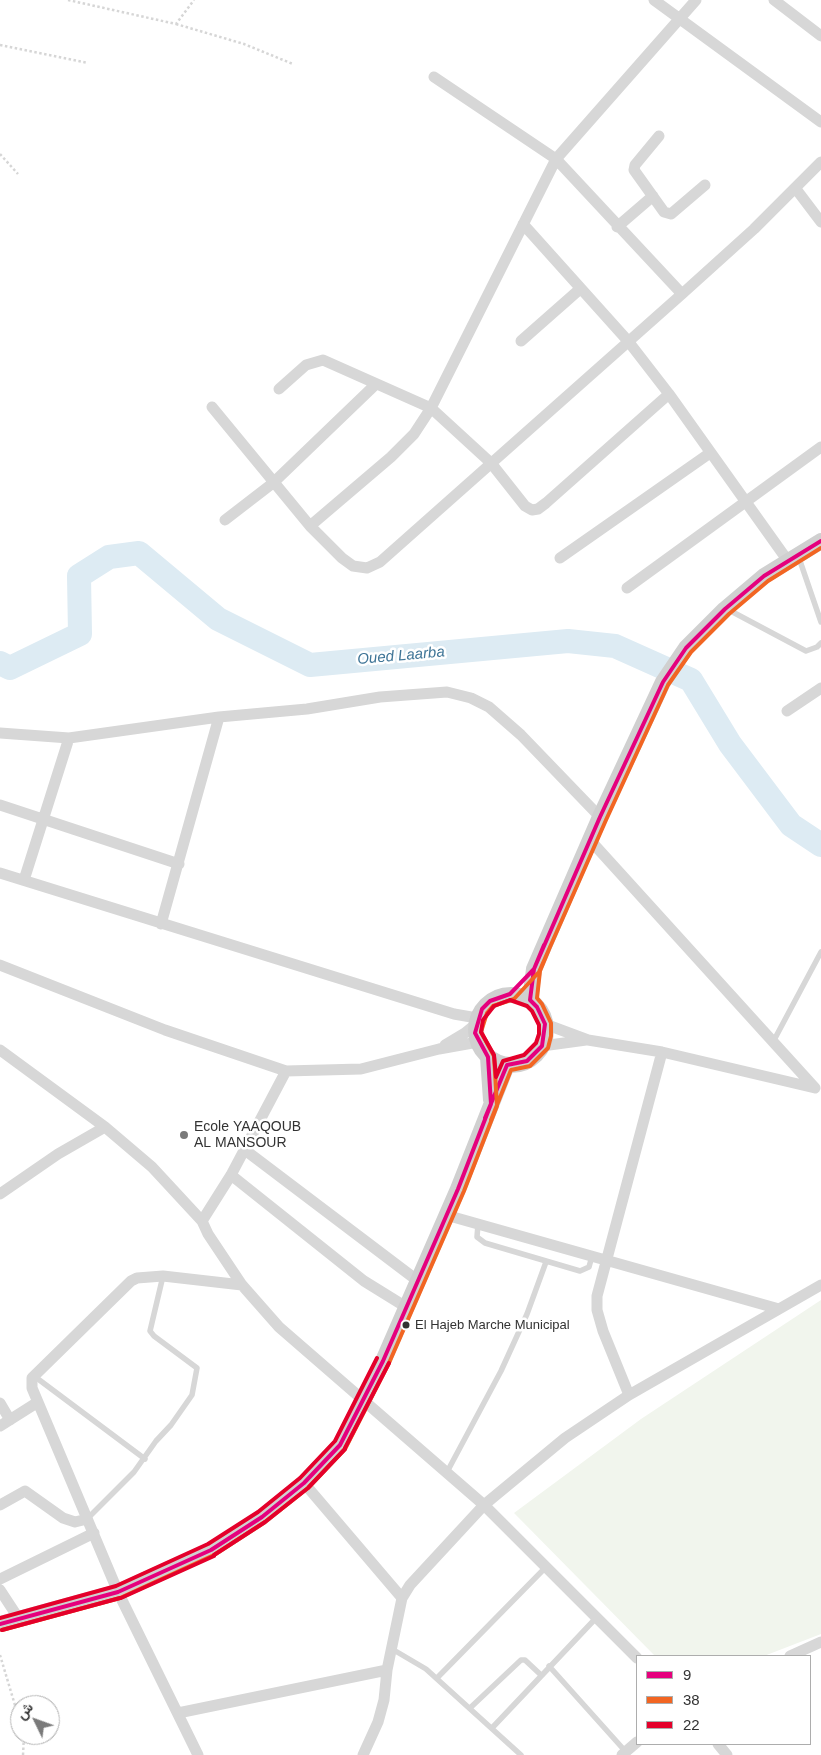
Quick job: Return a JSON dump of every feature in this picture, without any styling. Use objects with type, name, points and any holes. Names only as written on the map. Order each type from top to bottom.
[{"type":"street","points":[[654,0],[821,122]]},
{"type":"street","points":[[310,526],[407,442],[431,408],[522,224],[556,160],[696,0]]},
{"type":"street","points":[[774,0],[821,36]]},
{"type":"street","points":[[434,77],[556,160],[682,294]]},
{"type":"street","points":[[659,136],[634,167],[634,172],[664,212],[671,214],[705,185]]},
{"type":"street","points":[[212,406],[310,526],[342,558],[353,566],[367,568],[380,562],[682,294],[796,189],[821,162]]},
{"type":"street","points":[[796,189],[821,222]]},
{"type":"street","points":[[617,227],[653,196]]},
{"type":"street","points":[[522,224],[628,341],[669,394],[746,502],[793,558]]},
{"type":"street","points":[[521,341],[580,289]]},
{"type":"street","points":[[279,389],[306,365],[317,360],[323,360],[431,408],[491,463],[525,506],[532,510],[538,509],[669,394]]},
{"type":"street","points":[[225,520],[273,483],[376,384]]},
{"type":"street","points":[[627,588],[821,447]]},
{"type":"street","points":[[560,558],[710,453]]},
{"type":"street","points":[[530,1000],[534,969],[600,817],[663,682],[686,648],[725,608],[764,576],[821,541]]},
{"type":"street","points":[[787,711],[821,688]]},
{"type":"street","points":[[0,733],[69,738],[219,717],[307,709],[380,697],[447,692],[471,698],[489,707],[521,735],[600,817]]},
{"type":"street","points":[[161,924],[219,717]]},
{"type":"street","points":[[24,880],[69,738]]},
{"type":"street","points":[[0,805],[179,864]]},
{"type":"street","points":[[590,840],[772,1042],[818,1088]]},
{"type":"street","points":[[0,873],[477,1021]]},
{"type":"street","points":[[0,965],[166,1030],[286,1071],[361,1069],[439,1049],[478,1042]]},
{"type":"street","points":[[439,1049],[466,1033],[477,1021],[490,1001],[510,994],[534,969]]},
{"type":"street","points":[[488,1057],[507,1065],[528,1061],[542,1046],[545,1024],[537,1006],[530,1000],[510,994]]},
{"type":"street","points":[[477,1021],[478,1042],[488,1057],[491,1104]]},
{"type":"street","points":[[545,1024],[588,1040],[662,1052],[818,1088]]},
{"type":"street","points":[[542,1046],[588,1040]]},
{"type":"street","points":[[0,1050],[105,1127],[152,1167],[202,1221],[208,1234],[242,1285],[279,1327],[484,1505],[636,1657]]},
{"type":"street","points":[[630,1395],[603,1331],[597,1310],[597,1296],[662,1052]]},
{"type":"street","points":[[0,1624],[118,1592],[211,1550],[262,1517],[304,1484],[340,1445],[364,1400],[418,1281],[507,1065]]},
{"type":"street","points":[[202,1221],[245,1150],[286,1071]]},
{"type":"street","points":[[2,1188],[105,1127]]},
{"type":"street","points":[[245,1150],[418,1281]]},
{"type":"street","points":[[231,1175],[364,1281],[406,1307]]},
{"type":"street","points":[[446,1215],[779,1309]]},
{"type":"street","points":[[198,1755],[118,1592],[32,1388],[34,1376],[131,1282],[147,1276],[163,1276],[242,1285]]},
{"type":"street","points":[[363,1755],[378,1722],[384,1700],[387,1670],[398,1608],[402,1598],[410,1584],[484,1505],[565,1438],[630,1395],[821,1285]]},
{"type":"street","points":[[0,1426],[38,1402]]},
{"type":"street","points":[[0,1403],[10,1420]]},
{"type":"street","points":[[304,1484],[402,1598]]},
{"type":"street","points":[[0,1505],[25,1491],[63,1518],[75,1522],[87,1519]]},
{"type":"street","points":[[0,1579],[94,1532]]},
{"type":"street","points":[[0,1590],[19,1619]]},
{"type":"street","points":[[792,1655],[821,1642]]},
{"type":"street","points":[[178,1713],[387,1670]]},
{"type":"street","points":[[624,1753],[636,1743]]},
{"type":"street","points":[[719,1745],[727,1755]]},
{"type":"lane","points":[[793,558],[821,622]]},
{"type":"lane","points":[[725,608],[770,630],[806,651],[817,647],[821,642]]},
{"type":"lane","points":[[772,1042],[821,952]]},
{"type":"lane","points":[[478,1224],[477,1237],[485,1243],[546,1262],[583,1271],[589,1267],[592,1256]]},
{"type":"lane","points":[[447,1472],[501,1371],[527,1314],[546,1262]]},
{"type":"lane","points":[[87,1519],[112,1496],[144,1459],[192,1395],[198,1371],[193,1364],[154,1336],[150,1331],[163,1276]]},
{"type":"lane","points":[[34,1376],[60,1398],[144,1459]]},
{"type":"lane","points":[[437,1678],[546,1567]]},
{"type":"lane","points":[[492,1728],[597,1617]]},
{"type":"lane","points":[[392,1649],[417,1662],[437,1678],[521,1755]]},
{"type":"lane","points":[[470,1708],[521,1660],[525,1660],[541,1675]]},
{"type":"lane","points":[[549,1666],[624,1753]]},
{"type":"path","points":[[68,0],[176,24],[244,44],[293,64]]},
{"type":"path","points":[[176,24],[194,0]]},
{"type":"path","points":[[0,45],[88,63]]},
{"type":"path","points":[[0,154],[18,174]]},
{"type":"path","points":[[0,1654],[12,1695]]},
{"type":"shaded area","points":[[821,1300],[821,1634],[767,1655],[654,1655],[514,1513],[641,1419]]},
{"type":"waterway","name":"Oued Laarba","points":[[0,663],[10,668],[80,634],[79,576],[109,557],[139,553],[218,619],[310,665],[568,641],[615,646],[691,680],[730,744],[791,825],[821,845]]},
{"type":"transit line","name":"9","points":[[0,1624],[118,1592],[211,1550],[262,1517],[304,1483],[340,1445],[383,1361],[458,1189],[491,1104],[488,1057],[475,1033],[482,1009],[490,1001],[510,994],[534,969],[600,817],[663,682],[686,648],[725,609],[764,576],[821,541]]},
{"type":"transit line","name":"38","points":[[2,1630],[120,1598],[214,1555],[265,1522],[308,1488],[345,1449],[389,1363],[464,1191],[497,1106],[494,1056],[481,1032],[487,1013],[493,1006],[514,999],[539,972],[668,685],[691,652],[729,614],[768,581],[821,548]]},
{"type":"transit line","name":"9","points":[[485,1118],[507,1065],[527,1061],[542,1046],[545,1024],[537,1007],[530,1000],[534,969],[544,945]]},
{"type":"transit line","name":"38","points":[[491,1120],[511,1070],[530,1066],[548,1048],[551,1036],[551,1023],[537,998],[540,971],[550,947]]},
{"type":"transit line","name":"22","points":[[510,1000],[527,1006],[532,1011],[539,1025],[539,1034],[536,1043],[524,1055],[503,1061],[496,1077],[494,1055],[481,1032],[483,1020],[494,1006],[510,1000]]},
{"type":"transit line","name":"22","points":[[0,1618],[116,1586],[208,1544],[258,1512],[300,1478],[335,1441],[377,1358]]},
{"type":"transit line","name":"22","points":[[345,1448],[389,1363]]},
{"type":"transit line","name":"22","points":[[214,1555],[265,1522],[308,1488],[345,1449]]},
{"type":"transit line","name":"22","points":[[121,1598],[214,1556]]},
{"type":"transit line","name":"22","points":[[2,1630],[120,1598]]},
{"type":"place","name":"Ecole YAAQOUB AL MANSOUR","points":[[184,1135]]},
{"type":"place","name":"El Hajeb Marche Municipal","points":[[406,1325]]}]
